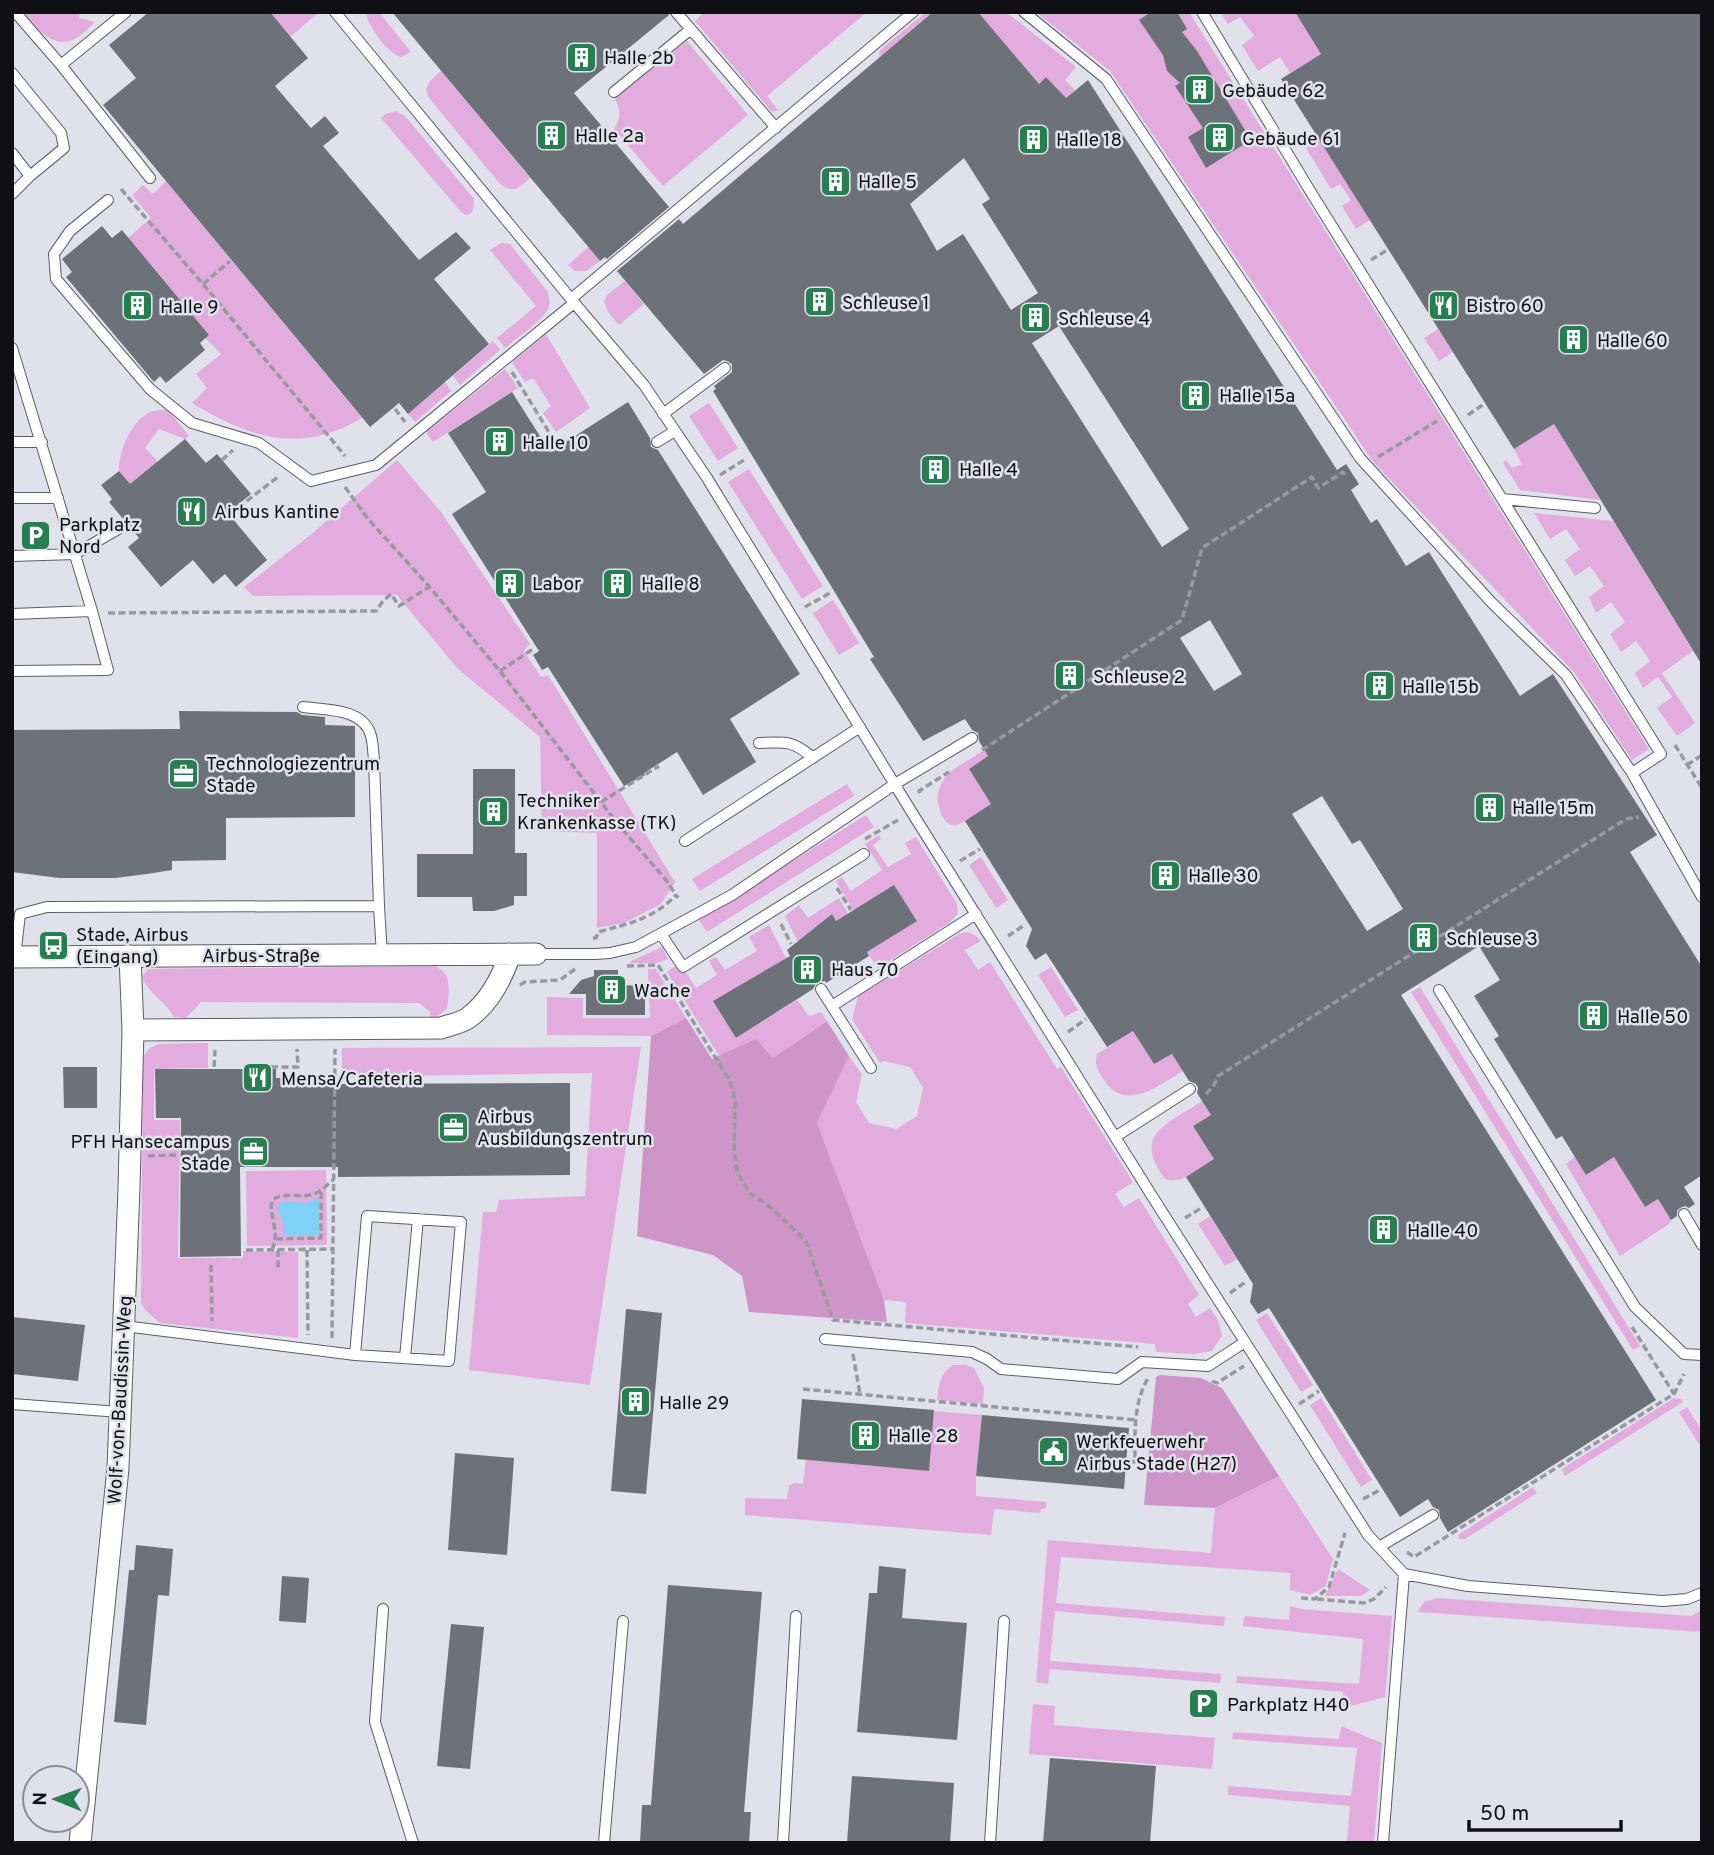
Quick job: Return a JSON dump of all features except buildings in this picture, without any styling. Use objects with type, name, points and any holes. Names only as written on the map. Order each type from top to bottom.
[{"type":"street","points":[[133,1030],[441,1028],[467,1019],[486,1000],[504,974],[510,954]]},
{"type":"street","name":"Airbus-Straße","points":[[13,957],[536,954]]},
{"type":"street","name":"Wolf-von-Baudissin-Weg","points":[[80,1843],[118,1468],[133,1030],[130,956]]},
{"type":"lane","points":[[15,12],[61,65],[150,178]]},
{"type":"lane","points":[[61,65],[126,12]]},
{"type":"lane","points":[[676,12],[776,128]]},
{"type":"lane","points":[[107,200],[70,231],[54,254],[56,279],[150,388],[192,423],[259,443],[311,481],[376,465],[505,360],[913,12]]},
{"type":"lane","points":[[1024,12],[1106,79],[1360,458],[1492,603],[1566,676],[1632,773],[1642,800],[1702,897]]},
{"type":"lane","points":[[1202,12],[1312,194],[1661,754],[1632,773]]},
{"type":"lane","points":[[338,13],[644,385],[675,430],[1115,1137],[1368,1535],[1404,1574],[1468,1587],[1649,1601],[1687,1599],[1702,1593]]},
{"type":"lane","points":[[614,92],[691,30]]},
{"type":"lane","points":[[12,73],[61,133],[64,148],[12,194]]},
{"type":"lane","points":[[12,153],[30,176]]},
{"type":"lane","points":[[12,348],[108,670],[12,671]]},
{"type":"lane","points":[[663,414],[725,368]]},
{"type":"lane","points":[[12,387],[25,387]]},
{"type":"lane","points":[[657,442],[675,430]]},
{"type":"lane","points":[[12,443],[42,443]]},
{"type":"lane","points":[[12,498],[58,498]]},
{"type":"lane","points":[[1502,499],[1595,508]]},
{"type":"lane","points":[[12,556],[75,554],[120,528]]},
{"type":"lane","points":[[12,614],[92,611]]},
{"type":"lane","points":[[303,707],[348,713],[362,720],[371,737],[382,955]]},
{"type":"lane","points":[[685,841],[860,727]]},
{"type":"lane","points":[[536,954],[610,953],[636,947],[732,895],[895,784],[972,738]]},
{"type":"lane","points":[[760,743],[782,742],[801,747],[813,758]]},
{"type":"lane","points":[[661,934],[683,968],[864,854]]},
{"type":"lane","points":[[13,957],[20,914],[47,907],[379,906]]},
{"type":"lane","points":[[832,1006],[976,914]]},
{"type":"lane","points":[[821,989],[871,1068]]},
{"type":"lane","points":[[1439,990],[1635,1307],[1684,1354],[1702,1355]]},
{"type":"lane","points":[[1115,1137],[1190,1089]]},
{"type":"lane","points":[[1684,1214],[1702,1245]]},
{"type":"lane","points":[[124,1326],[355,1355],[449,1361],[461,1222],[367,1216],[355,1355]]},
{"type":"lane","points":[[405,1358],[418,1219]]},
{"type":"lane","points":[[825,1339],[972,1352],[1001,1369],[1118,1379],[1142,1362],[1208,1366],[1245,1342]]},
{"type":"lane","points":[[12,1404],[120,1412]]},
{"type":"lane","points":[[1380,1547],[1433,1515]]},
{"type":"lane","points":[[1383,1843],[1404,1574]]},
{"type":"lane","points":[[383,1609],[375,1722],[413,1843]]},
{"type":"lane","points":[[783,1843],[796,1616]]},
{"type":"lane","points":[[604,1843],[623,1621]]},
{"type":"lane","points":[[990,1843],[1004,1621]]},
{"type":"path","points":[[121,189],[346,458],[327,464],[368,519],[500,671],[677,896],[647,917],[598,932],[596,938],[577,939],[578,954]]},
{"type":"path","points":[[1370,261],[1387,250]]},
{"type":"path","points":[[203,284],[230,261]]},
{"type":"path","points":[[505,360],[555,442]]},
{"type":"path","points":[[1466,416],[1484,404]]},
{"type":"path","points":[[395,409],[411,430]]},
{"type":"path","points":[[1373,460],[1447,416]]},
{"type":"path","points":[[718,476],[744,460]]},
{"type":"path","points":[[230,514],[277,476],[298,471]]},
{"type":"path","points":[[981,751],[1182,620],[1202,548],[1312,477],[1318,488],[1343,472],[1346,476]]},
{"type":"path","points":[[105,613],[376,611],[391,594],[399,606],[429,587]]},
{"type":"path","points":[[803,608],[830,593]]},
{"type":"path","points":[[500,671],[533,649]]},
{"type":"path","points":[[1687,765],[1702,755]]},
{"type":"path","points":[[601,802],[659,766]]},
{"type":"path","points":[[922,799],[919,791],[950,771]]},
{"type":"path","points":[[1198,1101],[1213,1087],[1218,1076],[1626,819],[1647,816]]},
{"type":"path","points":[[958,862],[980,849]]},
{"type":"path","points":[[1006,937],[1023,926]]},
{"type":"path","points":[[622,966],[659,965],[730,1080],[735,1099],[734,1146],[737,1172],[750,1193],[770,1207],[806,1241],[833,1320],[1137,1347]]},
{"type":"path","points":[[1066,1033],[1086,1019]]},
{"type":"path","points":[[271,1067],[298,1067],[297,1040]]},
{"type":"path","points":[[332,1345],[335,1040]]},
{"type":"path","points":[[214,1067],[215,1041]]},
{"type":"path","points":[[139,1156],[176,1155]]},
{"type":"path","points":[[272,1250],[276,1228],[270,1208],[272,1200],[290,1194],[309,1195],[321,1190],[334,1179]]},
{"type":"path","points":[[276,1239],[321,1238],[321,1190]]},
{"type":"path","points":[[1183,1219],[1203,1207]]},
{"type":"path","points":[[246,1250],[334,1249]]},
{"type":"path","points":[[278,1250],[278,1269]]},
{"type":"path","points":[[307,1250],[308,1343]]},
{"type":"path","points":[[211,1265],[212,1332]]},
{"type":"path","points":[[1228,1294],[1247,1281]]},
{"type":"path","points":[[1626,1317],[1674,1394]]},
{"type":"path","points":[[1217,1383],[1246,1364]]},
{"type":"path","points":[[1414,1557],[1674,1394],[1684,1374]]},
{"type":"path","points":[[1129,1461],[1135,1462],[1138,1396],[1147,1378]]},
{"type":"path","points":[[803,1389],[1136,1420]]},
{"type":"path","points":[[1298,1405],[1319,1391]]},
{"type":"path","points":[[1358,1501],[1367,1499],[1380,1490]]},
{"type":"path","points":[[1315,1599],[1329,1587],[1345,1533]]},
{"type":"path","points":[[1301,1598],[1364,1603],[1386,1587]]},
{"type":"shaded area","points":[[24,12],[80,12],[79,18],[95,22],[78,37],[62,42],[40,31]]},
{"type":"shaded area","points":[[270,12],[315,12],[317,14],[290,37]]},
{"type":"shaded area","points":[[365,12],[379,12],[411,52],[401,57],[384,45]]},
{"type":"shaded area","points":[[701,12],[867,12],[767,96],[778,110],[772,112],[695,21]]},
{"type":"shaded area","points":[[926,12],[933,12],[879,56],[880,50]]},
{"type":"shaded area","points":[[978,12],[1006,12],[1076,67],[1065,80],[1075,90],[1066,98],[1046,77],[1039,84]]},
{"type":"shaded area","points":[[1036,12],[1189,12],[1649,749],[1632,760],[1574,672],[1374,463],[1110,71]]},
{"type":"shaded area","points":[[1220,12],[1295,12],[1321,54],[1290,73],[1280,57],[1258,71],[1242,45],[1254,36],[1240,17],[1228,24]]},
{"type":"shaded area","points":[[687,41],[748,115],[663,186],[614,129],[619,114],[615,99]]},
{"type":"shaded area","points":[[441,71],[530,178],[519,187],[509,189],[500,184],[429,98],[426,89]]},
{"type":"shaded area","points":[[396,111],[405,116],[474,199],[470,214],[461,212],[381,118]]},
{"type":"shaded area","points":[[1317,136],[1370,220],[1356,229],[1342,206],[1351,200],[1340,184],[1331,189],[1304,145]]},
{"type":"shaded area","points":[[166,181],[362,418],[318,436],[276,438],[234,425],[192,403],[207,388],[196,374],[221,354],[205,338],[209,335],[128,238],[151,218],[132,195],[143,185],[153,194]]},
{"type":"shaded area","points":[[501,243],[510,244],[548,292],[550,303],[540,319],[505,348],[497,338],[536,306],[490,250]]},
{"type":"shaded area","points":[[588,247],[600,261],[586,271],[575,271],[568,265]]},
{"type":"shaded area","points":[[625,281],[644,304],[619,325],[608,312],[604,301],[607,295]]},
{"type":"shaded area","points":[[1438,329],[1453,352],[1439,361],[1424,338]]},
{"type":"shaded area","points":[[546,334],[590,408],[556,432],[543,413],[551,406],[533,378],[525,382],[512,362]]},
{"type":"shaded area","points":[[493,341],[500,350],[460,385],[453,376]]},
{"type":"shaded area","points":[[505,369],[518,388],[433,442],[426,432]]},
{"type":"shaded area","points":[[445,382],[451,391],[415,422],[408,414]]},
{"type":"shaded area","points":[[709,403],[738,448],[718,461],[689,416]]},
{"type":"shaded area","points":[[168,410],[189,436],[185,439],[159,429],[145,448],[157,463],[146,486],[138,477],[130,484],[119,471],[119,463],[132,429],[144,416],[155,411]]},
{"type":"shaded area","points":[[1554,424],[1600,500],[1520,490],[1503,463],[1506,460],[1512,468],[1522,464],[1514,449]]},
{"type":"shaded area","points":[[397,460],[441,512],[530,644],[524,651],[541,677],[548,675],[675,882],[661,904],[624,923],[597,928],[597,833],[542,831],[540,737],[456,667],[397,595],[253,596],[244,587],[314,532]]},
{"type":"shaded area","points":[[749,469],[823,586],[802,599],[728,482]]},
{"type":"shaded area","points":[[1534,513],[1613,521],[1693,651],[1662,673],[1695,723],[1677,736],[1657,708],[1672,697],[1658,677],[1643,688],[1635,673],[1650,661],[1636,641],[1621,652],[1610,634],[1625,622],[1611,602],[1596,613],[1589,597],[1604,586],[1590,566],[1575,576],[1565,560],[1580,549],[1566,529],[1550,539]]},
{"type":"shaded area","points":[[833,600],[859,643],[839,655],[813,613]]},
{"type":"shaded area","points":[[984,750],[988,756],[969,769],[991,804],[962,823],[949,824],[939,807],[941,785],[952,771]]},
{"type":"shaded area","points":[[847,784],[854,796],[700,891],[692,879]]},
{"type":"shaded area","points":[[866,815],[874,827],[707,932],[699,920]]},
{"type":"shaded area","points":[[879,835],[881,839],[873,845],[888,867],[911,854],[905,843],[916,837],[957,904],[958,914],[949,923],[878,968],[867,952],[917,920],[894,886],[854,911],[836,881],[842,877],[851,891],[882,870],[865,844]]},
{"type":"shaded area","points":[[981,857],[1008,900],[996,908],[969,865]]},
{"type":"shaded area","points":[[839,898],[848,914],[836,921],[832,914],[798,942],[785,916],[799,905],[808,918]]},
{"type":"shaded area","points":[[769,925],[786,958],[714,1002],[736,1038],[797,1000],[809,1016],[821,1012],[827,1021],[773,1058],[756,1040],[719,1056],[667,972],[675,966],[687,974],[696,988],[717,975],[709,961],[716,957],[725,970],[757,951],[749,937]]},
{"type":"shaded area","points":[[967,932],[981,941],[965,950],[978,970],[990,962],[1057,1069],[1061,1067],[1133,1182],[1115,1194],[1124,1207],[1139,1198],[1199,1295],[1188,1304],[1196,1317],[1210,1308],[1218,1320],[1222,1336],[1212,1351],[1194,1354],[1156,1352],[1155,1344],[905,1323],[906,1302],[884,1300],[817,1123],[849,1056],[862,1074],[856,1102],[869,1123],[896,1129],[917,1116],[923,1088],[910,1067],[883,1061],[880,1063],[852,1019],[858,996],[959,934]]},
{"type":"shaded area","points":[[662,947],[668,959],[657,963],[629,962]]},
{"type":"shaded area","points":[[434,966],[447,978],[448,996],[447,1009],[431,1021],[430,1012],[419,1003],[201,1002],[186,1018],[174,1017],[148,988],[142,977],[148,969]]},
{"type":"shaded area","points":[[1051,967],[1078,1010],[1065,1017],[1038,975]]},
{"type":"shaded area","points":[[648,969],[656,969],[686,1018],[651,1036],[547,1035],[547,997],[583,998],[583,1018],[650,1018]]},
{"type":"shaded area","points":[[1420,987],[1640,1346],[1633,1350],[1411,992]]},
{"type":"shaded area","points":[[686,1018],[712,1059],[756,1039],[773,1058],[827,1021],[849,1056],[817,1123],[884,1300],[887,1322],[749,1312],[742,1276],[713,1255],[637,1236],[651,1036]]},
{"type":"shaded area","points":[[1133,1031],[1154,1064],[1172,1054],[1183,1071],[1142,1093],[1122,1094],[1112,1090],[1097,1068],[1097,1054]]},
{"type":"shaded area","points":[[208,1043],[208,1068],[154,1069],[154,1120],[180,1120],[178,1258],[243,1258],[243,1251],[298,1252],[298,1338],[160,1323],[141,1303],[143,1057],[150,1048],[159,1044]]},
{"type":"shaded area","points":[[641,1047],[590,1385],[469,1370],[483,1212],[496,1212],[499,1200],[585,1196],[592,1073],[342,1077],[342,1048]]},
{"type":"shaded area","points":[[1202,1101],[1211,1115],[1193,1126],[1214,1159],[1185,1178],[1165,1179],[1155,1164],[1153,1141],[1166,1124]]},
{"type":"shaded area","points":[[1575,1157],[1587,1174],[1614,1157],[1645,1207],[1658,1199],[1671,1220],[1669,1224],[1620,1256],[1566,1164]]},
{"type":"shaded area","points":[[326,1170],[327,1245],[247,1246],[246,1171]]},
{"type":"shaded area","points":[[1210,1216],[1237,1259],[1225,1266],[1198,1224]]},
{"type":"shaded area","points":[[1267,1313],[1313,1385],[1301,1392],[1256,1320]]},
{"type":"shaded area","points":[[953,1365],[974,1368],[984,1388],[983,1404],[937,1400],[941,1380]]},
{"type":"shaded area","points":[[1156,1377],[1201,1378],[1222,1388],[1279,1476],[1215,1508],[1144,1505]]},
{"type":"shaded area","points":[[1321,1398],[1372,1480],[1361,1487],[1310,1405]]},
{"type":"shaded area","points":[[1674,1398],[1683,1402],[1565,1476],[1562,1469]]},
{"type":"shaded area","points":[[1687,1407],[1702,1431],[1702,1449],[1679,1412]]},
{"type":"shaded area","points":[[934,1411],[982,1415],[976,1496],[1046,1502],[1046,1508],[1041,1509],[1040,1513],[994,1509],[991,1535],[745,1515],[745,1498],[787,1499],[789,1485],[803,1484],[806,1460],[928,1471]]},
{"type":"shaded area","points":[[1279,1476],[1333,1559],[1326,1586],[1310,1595],[1290,1590],[1290,1573],[1061,1557],[1056,1603],[1225,1617],[1224,1626],[1055,1611],[1050,1661],[1221,1674],[1220,1683],[1050,1669],[1048,1684],[1036,1682],[1048,1540],[1211,1553],[1215,1508]]},
{"type":"shaded area","points":[[1533,1487],[1537,1493],[1465,1539],[1460,1539],[1458,1535]]},
{"type":"shaded area","points":[[1338,1569],[1370,1590],[1361,1596],[1325,1596]]},
{"type":"shaded area","points":[[1438,1598],[1691,1616],[1702,1610],[1702,1632],[1418,1612],[1424,1602]]},
{"type":"shaded area","points":[[1290,1606],[1392,1616],[1385,1697],[1343,1708],[1343,1692],[1236,1683],[1237,1676],[1359,1684],[1363,1639],[1243,1626],[1244,1616],[1289,1620]]},
{"type":"shaded area","points":[[1033,1704],[1055,1706],[1054,1725],[1215,1738],[1212,1769],[1029,1754]]},
{"type":"shaded area","points":[[1341,1726],[1382,1743],[1374,1843],[1347,1843],[1350,1806],[1228,1795],[1228,1786],[1351,1796],[1357,1748],[1232,1739],[1233,1732],[1339,1739]]},
{"type":"water","points":[[315,1198],[319,1199],[319,1235],[283,1236],[283,1223],[277,1208],[279,1204],[286,1201],[307,1203]]},
{"type":"place","name":"Halle 2b","points":[[581,57]]},
{"type":"place","name":"Gebäude 62","points":[[1199,90]]},
{"type":"place","name":"Halle 2a","points":[[552,135]]},
{"type":"place","name":"Gebäude 61","points":[[1219,138]]},
{"type":"place","name":"Halle 18","points":[[1033,139]]},
{"type":"place","name":"Halle 5","points":[[835,181]]},
{"type":"place","name":"Schleuse 1","points":[[819,302]]},
{"type":"place","name":"Bistro 60","points":[[1443,305]]},
{"type":"place","name":"Halle 9","points":[[137,306]]},
{"type":"place","name":"Schleuse 4","points":[[1035,318]]},
{"type":"place","name":"Halle 60","points":[[1574,340]]},
{"type":"place","name":"Halle 15a","points":[[1196,395]]},
{"type":"place","name":"Halle 10","points":[[499,442]]},
{"type":"place","name":"Halle 4","points":[[936,469]]},
{"type":"place","name":"Airbus Kantine","points":[[191,511]]},
{"type":"place","name":"Parkplatz Nord","points":[[36,535]]},
{"type":"place","name":"Labor","points":[[509,583]]},
{"type":"place","name":"Halle 8","points":[[618,583]]},
{"type":"place","name":"Schleuse 2","points":[[1070,676]]},
{"type":"place","name":"Halle 15b","points":[[1379,686]]},
{"type":"place","name":"Technologiezentrum Stade","points":[[183,774]]},
{"type":"place","name":"Halle 15m","points":[[1489,807]]},
{"type":"place","name":"Techniker Krankenkasse (TK)","points":[[494,811]]},
{"type":"place","name":"Halle 30","points":[[1165,875]]},
{"type":"place","name":"Schleuse 3","points":[[1423,938]]},
{"type":"place","name":"Stade, Airbus (Eingang)","points":[[53,945]]},
{"type":"place","name":"Haus 70","points":[[808,969]]},
{"type":"place","name":"Wache","points":[[611,990]]},
{"type":"place","name":"Halle 50","points":[[1594,1016]]},
{"type":"place","name":"Mensa/Cafeteria","points":[[258,1078]]},
{"type":"place","name":"Airbus Ausbildungszentrum","points":[[454,1127]]},
{"type":"place","name":"PFH Hansecampus Stade","points":[[253,1152]]},
{"type":"place","name":"Halle 40","points":[[1384,1230]]},
{"type":"place","name":"Halle 29","points":[[636,1402]]},
{"type":"place","name":"Halle 28","points":[[865,1435]]},
{"type":"place","name":"Werkfeuerwehr Airbus Stade (H27)","points":[[1053,1452]]},
{"type":"place","name":"Parkplatz H40","points":[[1204,1704]]}]
